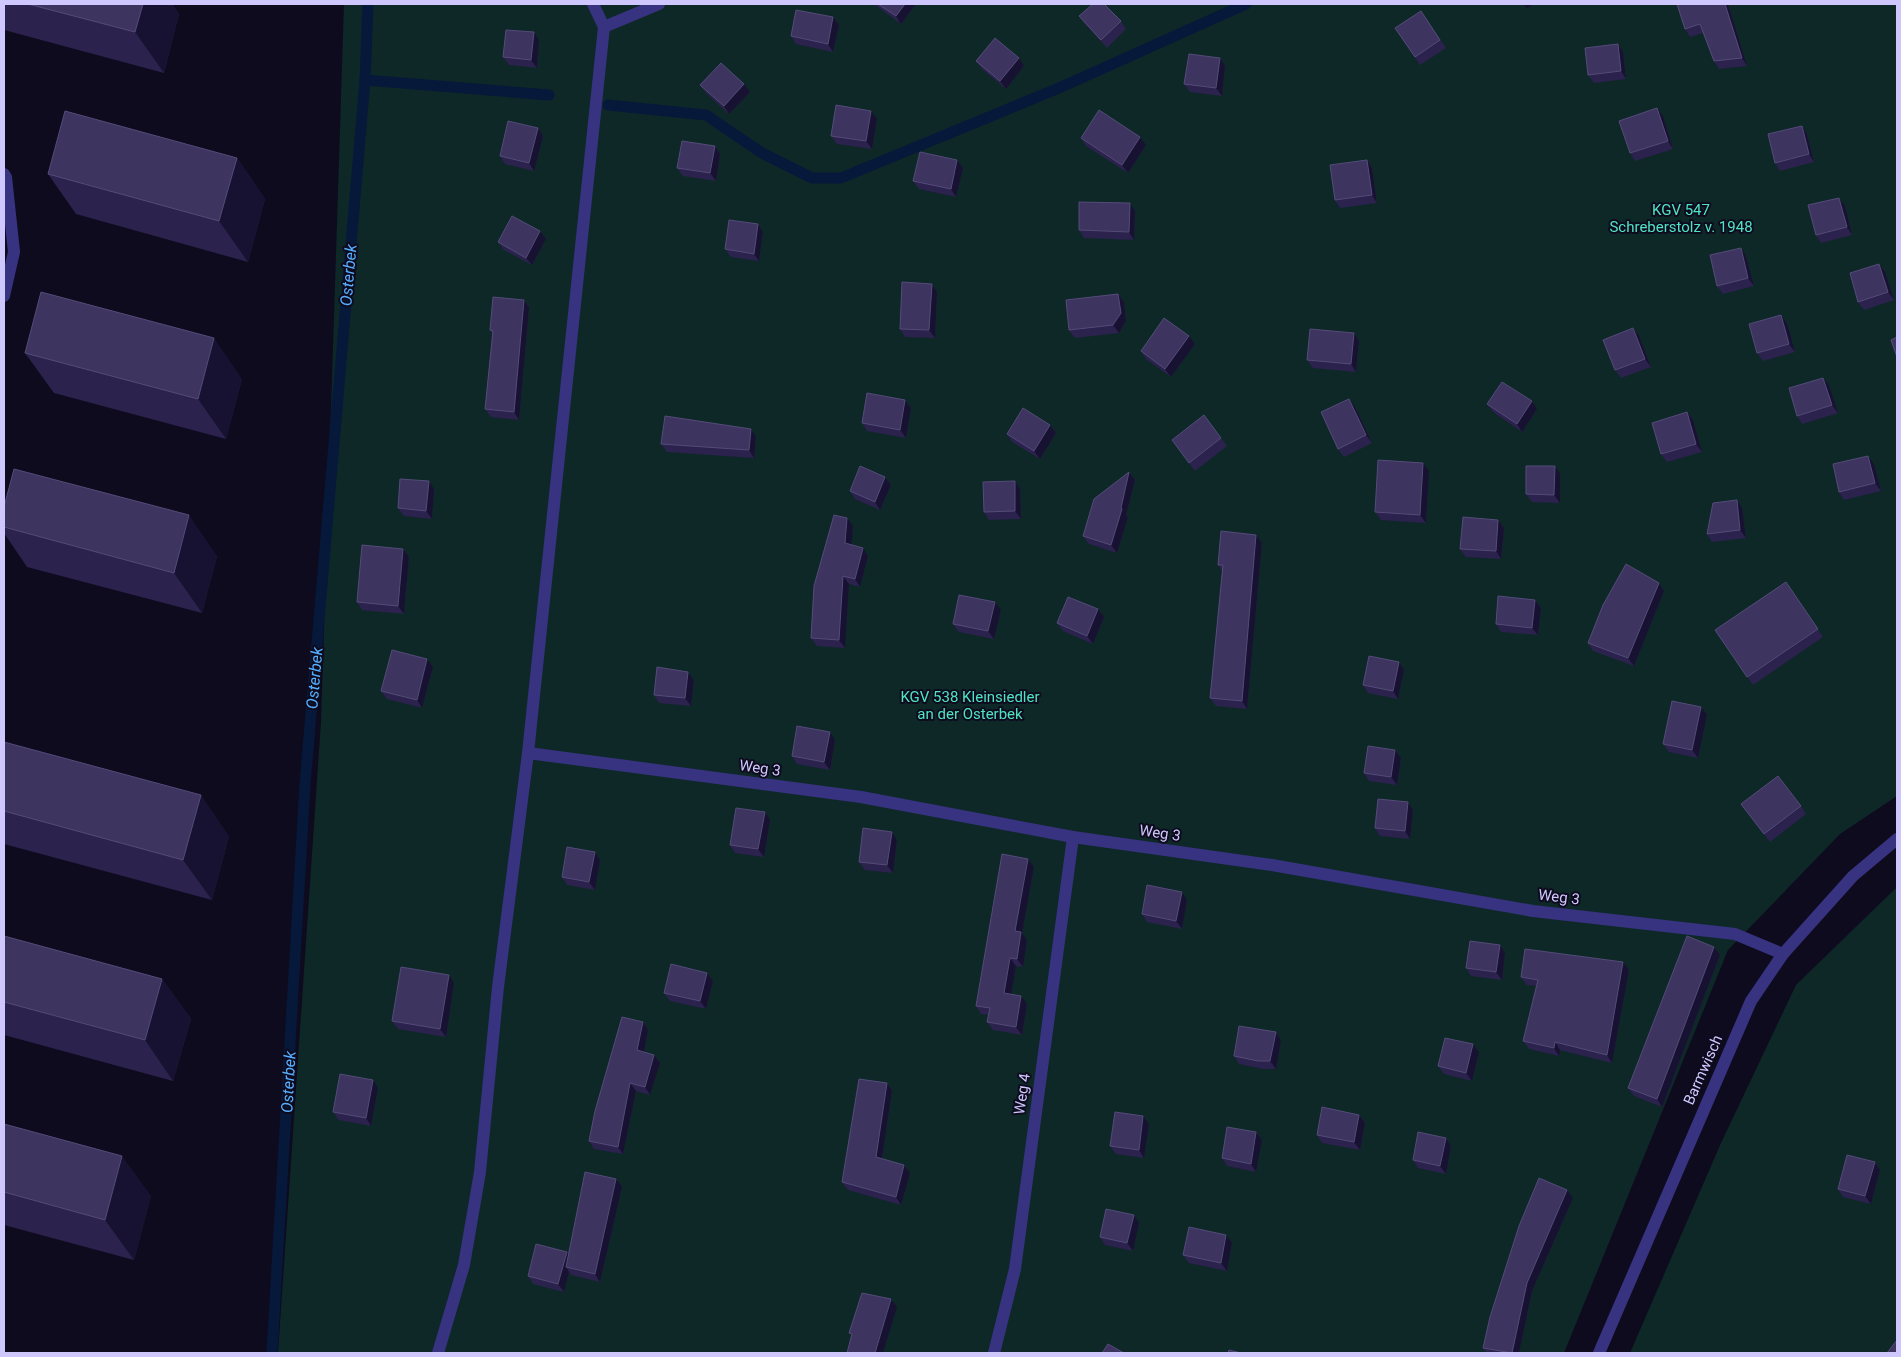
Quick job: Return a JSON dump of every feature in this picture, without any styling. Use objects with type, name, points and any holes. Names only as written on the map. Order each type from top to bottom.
[{"type":"street","points":[[438,1353],[464,1265],[480,1172],[498,987],[528,754],[604,27],[593,4]]},
{"type":"street","points":[[604,27],[659,4]]},
{"type":"street","points":[[4,174],[6,177],[14,252],[4,296]]},
{"type":"street","name":"Weg 3","points":[[528,754],[861,797],[1073,837],[1272,865],[1533,911],[1735,934],[1783,954]]},
{"type":"street","name":"Weg 4","points":[[994,1353],[1015,1269],[1073,837]]},
{"type":"street","name":"Barmwisch","points":[[1599,1353],[1747,1009],[1783,954],[1853,876],[1897,840]]},
{"type":"green space","name":"KGV 538 Kleinsiedler an der Osterbek","points":[[344,4],[1897,4],[1897,796],[1840,834],[1728,950],[1564,1353],[278,1353],[321,722]]},
{"type":"green space","points":[[1897,887],[1897,1353],[1630,1353],[1721,1143],[1796,985]]},
{"type":"building","points":[[28,4],[143,4],[135,32]]},
{"type":"building","points":[[878,4],[905,4],[896,16]]},
{"type":"building","points":[[1093,4],[1104,4],[1121,21],[1101,40],[1079,16]]},
{"type":"building","points":[[1677,4],[1725,4],[1742,58],[1714,61],[1700,24],[1685,29]]},
{"type":"building","points":[[796,10],[833,17],[828,44],[791,36]]},
{"type":"building","points":[[1421,11],[1440,40],[1415,57],[1395,28]]},
{"type":"building","points":[[506,30],[534,32],[531,60],[503,57]]},
{"type":"building","points":[[995,38],[1019,58],[1000,81],[976,61]]},
{"type":"building","points":[[1618,44],[1621,71],[1588,75],[1585,48]]},
{"type":"building","points":[[1189,54],[1220,58],[1216,88],[1184,84]]},
{"type":"building","points":[[721,63],[744,84],[724,106],[700,85]]},
{"type":"building","points":[[836,105],[871,111],[866,141],[831,136]]},
{"type":"building","points":[[1657,108],[1668,141],[1630,153],[1619,121]]},
{"type":"building","points":[[1099,110],[1140,137],[1122,165],[1081,138]]},
{"type":"building","points":[[65,111],[237,158],[219,221],[48,174]]},
{"type":"building","points":[[508,121],[538,128],[529,163],[500,156]]},
{"type":"building","points":[[1802,126],[1809,154],[1775,163],[1768,134]]},
{"type":"building","points":[[682,141],[715,146],[710,173],[677,168]]},
{"type":"building","points":[[920,152],[957,160],[951,189],[913,181]]},
{"type":"building","points":[[1367,160],[1372,195],[1335,200],[1330,165]]},
{"type":"building","points":[[1839,198],[1847,227],[1816,235],[1808,205]]},
{"type":"building","points":[[1079,202],[1130,203],[1129,232],[1079,230]]},
{"type":"building","points":[[512,216],[540,231],[526,258],[498,242]]},
{"type":"building","points":[[729,220],[758,224],[754,254],[725,249]]},
{"type":"building","points":[[1741,248],[1748,278],[1717,286],[1710,255]]},
{"type":"building","points":[[1879,264],[1888,292],[1858,302],[1850,273]]},
{"type":"building","points":[[902,282],[932,284],[929,330],[900,329]]},
{"type":"building","points":[[41,292],[214,338],[198,399],[25,353]]},
{"type":"building","points":[[1118,294],[1121,313],[1113,325],[1069,330],[1066,300]]},
{"type":"building","points":[[493,297],[524,300],[514,412],[485,409],[493,331],[490,330]]},
{"type":"building","points":[[1781,315],[1789,344],[1757,353],[1749,324]]},
{"type":"building","points":[[1164,318],[1189,336],[1165,369],[1141,351]]},
{"type":"building","points":[[1633,328],[1645,359],[1615,370],[1603,340]]},
{"type":"building","points":[[1310,329],[1354,333],[1351,364],[1307,360]]},
{"type":"building","points":[[1897,337],[1897,357],[1891,340]]},
{"type":"building","points":[[1823,378],[1832,405],[1797,416],[1789,388]]},
{"type":"building","points":[[1502,382],[1532,401],[1517,424],[1487,404]]},
{"type":"building","points":[[867,393],[905,400],[900,430],[862,423]]},
{"type":"building","points":[[1349,399],[1366,435],[1338,449],[1321,412]]},
{"type":"building","points":[[1023,408],[1050,425],[1034,451],[1007,434]]},
{"type":"building","points":[[1687,412],[1696,444],[1661,454],[1652,423]]},
{"type":"building","points":[[1204,415],[1221,438],[1189,463],[1172,440]]},
{"type":"building","points":[[665,416],[751,429],[749,450],[661,444]]},
{"type":"building","points":[[1868,456],[1875,483],[1839,492],[1833,464]]},
{"type":"building","points":[[1378,460],[1423,463],[1420,515],[1375,512]]},
{"type":"building","points":[[860,466],[885,477],[875,502],[850,491]]},
{"type":"building","points":[[1526,466],[1555,466],[1554,495],[1526,494]]},
{"type":"building","points":[[14,469],[189,515],[174,573],[4,527],[4,507]]},
{"type":"building","points":[[1129,472],[1122,509],[1111,545],[1083,536],[1094,499]]},
{"type":"building","points":[[400,479],[429,481],[426,511],[398,508]]},
{"type":"building","points":[[1015,481],[1015,511],[984,512],[983,482]]},
{"type":"building","points":[[1737,500],[1740,530],[1707,534],[1713,503]]},
{"type":"building","points":[[834,515],[847,518],[845,543],[863,548],[855,579],[843,576],[839,640],[811,638],[814,586]]},
{"type":"building","points":[[1463,517],[1498,520],[1496,551],[1460,549]]},
{"type":"building","points":[[1221,531],[1256,535],[1242,701],[1210,698],[1223,565],[1218,565]]},
{"type":"building","points":[[362,545],[403,549],[398,606],[357,602]]},
{"type":"building","points":[[1626,564],[1659,583],[1628,658],[1588,643],[1603,605]]},
{"type":"building","points":[[1786,582],[1818,629],[1747,677],[1715,630]]},
{"type":"building","points":[[959,595],[995,602],[988,631],[953,624]]},
{"type":"building","points":[[1498,596],[1535,600],[1532,628],[1496,624]]},
{"type":"building","points":[[1068,597],[1098,609],[1087,636],[1057,623]]},
{"type":"building","points":[[392,650],[427,659],[417,700],[381,691]]},
{"type":"building","points":[[1369,656],[1399,662],[1393,691],[1363,685]]},
{"type":"building","points":[[657,667],[688,672],[685,698],[654,695]]},
{"type":"building","points":[[1672,701],[1701,707],[1692,750],[1663,744]]},
{"type":"building","points":[[797,726],[830,732],[824,762],[792,756]]},
{"type":"building","points":[[4,742],[201,795],[183,860],[4,811]]},
{"type":"building","points":[[1368,746],[1395,750],[1391,777],[1364,773]]},
{"type":"building","points":[[1778,776],[1801,806],[1764,834],[1741,804]]},
{"type":"building","points":[[1378,799],[1408,802],[1405,831],[1375,828]]},
{"type":"building","points":[[736,808],[765,812],[758,849],[730,845]]},
{"type":"building","points":[[863,828],[892,832],[887,865],[859,862]]},
{"type":"building","points":[[567,847],[595,852],[589,882],[562,877]]},
{"type":"building","points":[[1002,854],[1028,859],[1015,931],[1021,932],[1017,959],[1010,958],[1004,993],[1021,996],[1016,1027],[987,1022],[990,1008],[976,1006]]},
{"type":"building","points":[[1147,885],[1182,892],[1176,921],[1142,914]]},
{"type":"building","points":[[4,936],[162,979],[145,1040],[4,1002]]},
{"type":"building","points":[[1687,936],[1714,947],[1657,1099],[1628,1088]]},
{"type":"building","points":[[1470,941],[1500,945],[1496,972],[1466,968]]},
{"type":"building","points":[[1525,949],[1623,962],[1607,1055],[1555,1042],[1554,1048],[1523,1041],[1538,980],[1521,977]]},
{"type":"building","points":[[671,964],[707,973],[700,1001],[664,993]]},
{"type":"building","points":[[401,967],[449,975],[440,1029],[392,1021]]},
{"type":"building","points":[[622,1017],[643,1022],[637,1050],[654,1055],[645,1087],[630,1083],[618,1147],[589,1141],[595,1111]]},
{"type":"building","points":[[1239,1026],[1276,1032],[1270,1061],[1258,1061],[1234,1056]]},
{"type":"building","points":[[1445,1038],[1473,1044],[1466,1073],[1438,1066]]},
{"type":"building","points":[[340,1074],[373,1080],[366,1118],[333,1112]]},
{"type":"building","points":[[859,1079],[887,1083],[876,1157],[904,1165],[896,1197],[842,1182]]},
{"type":"building","points":[[1322,1107],[1359,1115],[1354,1142],[1317,1135]]},
{"type":"building","points":[[1115,1112],[1143,1116],[1139,1150],[1110,1146]]},
{"type":"building","points":[[4,1124],[122,1156],[105,1220],[4,1192]]},
{"type":"building","points":[[1227,1127],[1256,1132],[1251,1164],[1222,1158]]},
{"type":"building","points":[[1418,1132],[1446,1138],[1440,1166],[1413,1160]]},
{"type":"building","points":[[1847,1155],[1875,1162],[1865,1196],[1838,1189]]},
{"type":"building","points":[[585,1172],[616,1179],[595,1274],[566,1267]]},
{"type":"building","points":[[1539,1178],[1567,1190],[1527,1283],[1512,1353],[1483,1348],[1490,1317],[1519,1226]]},
{"type":"building","points":[[1106,1209],[1134,1215],[1127,1243],[1100,1237]]},
{"type":"building","points":[[1189,1227],[1226,1235],[1221,1263],[1183,1255]]},
{"type":"building","points":[[536,1244],[567,1252],[558,1284],[528,1276]]},
{"type":"building","points":[[862,1293],[891,1299],[875,1353],[847,1353],[852,1334],[849,1333]]},
{"type":"building","points":[[1897,1340],[1897,1353],[1887,1353]]},
{"type":"building","points":[[1108,1344],[1124,1353],[1102,1353]]},
{"type":"building","points":[[1229,1350],[1241,1353],[1228,1353]]},
{"type":"waterway","name":"Osterbek","points":[[272,1353],[305,784],[365,80],[368,4]]},
{"type":"waterway","points":[[608,105],[706,115],[762,153],[812,178],[841,178],[1059,88],[1246,4]]},
{"type":"waterway","points":[[365,80],[549,95]]},
{"type":"park label","name":"KGV 547 Schreberstolz v. 1948","points":[[1681,218]]}]
